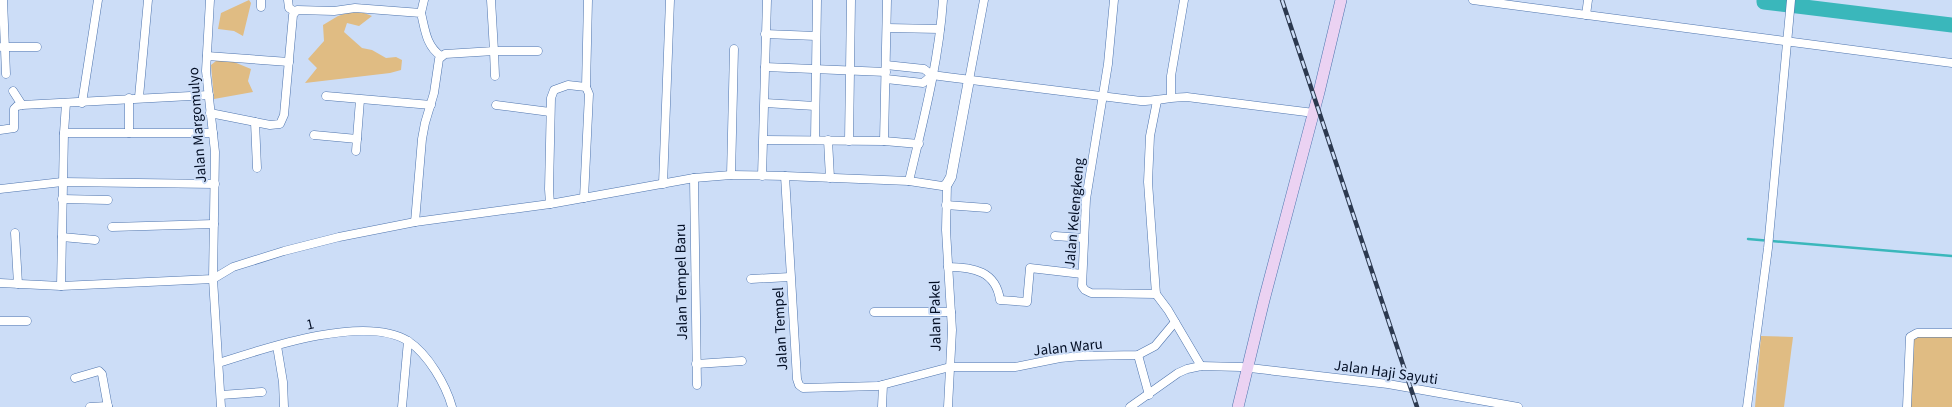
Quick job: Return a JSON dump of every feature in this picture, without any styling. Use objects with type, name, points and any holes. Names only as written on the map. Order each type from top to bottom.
[{"type":"main road","points":[[1238,407],[1264,300],[1314,113],[1341,0]]},
{"type":"street","points":[[3,0],[2,47],[6,74]]},
{"type":"street","points":[[82,102],[98,0]]},
{"type":"street","points":[[138,98],[148,0]]},
{"type":"street","name":"Jalan Margomulyo","points":[[210,0],[207,56],[208,95],[215,152],[214,279],[221,407]]},
{"type":"street","points":[[288,0],[289,8],[294,11],[334,11],[356,4],[421,13]]},
{"type":"street","points":[[424,0],[421,13],[430,45],[441,56],[494,50],[538,51]]},
{"type":"street","points":[[490,0],[495,76]]},
{"type":"street","points":[[584,198],[589,94],[586,87],[588,0]]},
{"type":"street","points":[[663,184],[670,0]]},
{"type":"street","points":[[762,176],[767,0]]},
{"type":"street","points":[[815,140],[817,0]]},
{"type":"street","points":[[849,141],[851,0]]},
{"type":"street","points":[[884,141],[887,0]]},
{"type":"street","points":[[908,181],[918,144],[932,75],[943,0]]},
{"type":"street","points":[[0,283],[61,286],[214,279],[234,267],[284,251],[339,237],[415,222],[550,204],[694,178],[731,175],[785,176],[908,181],[942,186],[951,177],[984,0]]},
{"type":"street","name":"Jalan Kelengkeng","points":[[1114,0],[1108,64],[1086,199],[1082,286],[1084,290],[1091,293],[1156,294]]},
{"type":"street","points":[[1171,97],[1170,76],[1184,0]]},
{"type":"street","points":[[1473,0],[1952,63]]},
{"type":"street","points":[[1586,15],[1588,0]]},
{"type":"street","points":[[1747,407],[1768,248],[1791,0]]},
{"type":"street","points":[[210,113],[277,125],[282,121],[294,11]]},
{"type":"street","points":[[887,28],[940,29]]},
{"type":"street","points":[[765,34],[816,36]]},
{"type":"street","points":[[2,47],[37,47]]},
{"type":"street","points":[[731,175],[734,49]]},
{"type":"street","points":[[207,56],[289,62]]},
{"type":"street","points":[[415,222],[422,139],[436,84],[437,66],[441,56]]},
{"type":"street","points":[[765,67],[886,72],[924,69],[932,75],[1103,96],[1157,101],[1171,97],[1187,97],[1314,113]]},
{"type":"street","points":[[886,72],[923,83],[932,75]]},
{"type":"street","points":[[550,204],[551,98],[554,90],[560,86],[586,87]]},
{"type":"street","points":[[12,91],[22,105]]},
{"type":"street","points":[[0,130],[14,128],[14,109],[16,106],[129,98],[208,95]]},
{"type":"street","points":[[326,96],[431,105]]},
{"type":"street","points":[[129,98],[129,133]]},
{"type":"street","points":[[356,151],[360,100]]},
{"type":"street","points":[[1130,407],[1178,374],[1187,369],[1201,366],[1156,294],[1148,182],[1150,136],[1157,101]]},
{"type":"street","points":[[61,286],[62,182],[66,103]]},
{"type":"street","points":[[765,103],[815,106]]},
{"type":"street","points":[[496,105],[550,112]]},
{"type":"street","points":[[255,122],[257,168]]},
{"type":"street","points":[[64,133],[213,134]]},
{"type":"street","points":[[314,135],[357,139]]},
{"type":"street","points":[[764,140],[884,141],[918,144]]},
{"type":"street","points":[[828,140],[830,178]]},
{"type":"street","name":"Jalan Tempel","points":[[785,176],[796,379],[799,384],[803,388],[810,389],[883,385],[950,367]]},
{"type":"street","name":"Jalan Tempel Baru","points":[[694,178],[697,385]]},
{"type":"street","points":[[0,189],[62,182],[215,184]]},
{"type":"street","name":"Jalan Pakel","points":[[946,184],[947,265],[951,312],[948,407]]},
{"type":"street","points":[[62,199],[108,200]]},
{"type":"street","points":[[946,205],[987,208]]},
{"type":"street","points":[[112,227],[214,224]]},
{"type":"street","points":[[15,233],[18,284]]},
{"type":"street","points":[[1055,236],[1083,238]]},
{"type":"street","points":[[62,237],[95,240]]},
{"type":"street","points":[[947,265],[976,270],[993,280],[999,291],[1000,300],[1027,302],[1030,268],[1082,274]]},
{"type":"street","points":[[752,279],[790,277]]},
{"type":"street","points":[[874,312],[951,312]]},
{"type":"street","points":[[0,321],[27,321]]},
{"type":"street","points":[[1149,395],[1138,355],[1154,346],[1175,322]]},
{"type":"street","name":"1","points":[[219,363],[277,346],[336,333],[355,331],[392,335],[408,342]]},
{"type":"street","points":[[1907,407],[1910,337],[1917,333],[1952,333]]},
{"type":"street","points":[[402,407],[408,342]]},
{"type":"street","points":[[408,342],[427,360],[439,376],[446,387],[452,407]]},
{"type":"street","points":[[277,346],[283,382],[284,407]]},
{"type":"street","name":"Jalan Waru","points":[[950,367],[1015,367],[1082,356],[1138,355]]},
{"type":"street","points":[[696,364],[742,361]]},
{"type":"street","name":"Jalan Haji Sayuti","points":[[1201,366],[1249,368],[1388,384],[1518,407]]},
{"type":"street","points":[[75,378],[100,371],[102,374],[108,407],[90,407]]},
{"type":"street","points":[[882,407],[883,385]]},
{"type":"street","points":[[221,396],[262,392]]},
{"type":"shaded area","points":[[249,0],[251,3],[243,36],[234,31],[218,29],[221,13]]},
{"type":"shaded area","points":[[356,10],[372,16],[359,26],[347,23],[344,32],[362,48],[372,50],[386,58],[396,57],[402,60],[401,70],[305,83],[317,68],[308,59],[324,41],[323,25],[338,16]]},
{"type":"shaded area","points":[[229,60],[251,69],[248,81],[253,92],[214,99],[211,65],[216,61]]},
{"type":"shaded area","points":[[1952,332],[1952,407],[1910,407],[1913,333]]},
{"type":"shaded area","points":[[1761,336],[1793,337],[1784,407],[1755,407]]},
{"type":"waterway","points":[[1764,0],[1764,2],[1952,25]]},
{"type":"waterway","points":[[1748,239],[1952,256]]},
{"type":"railway","points":[[1282,0],[1417,407]]}]
